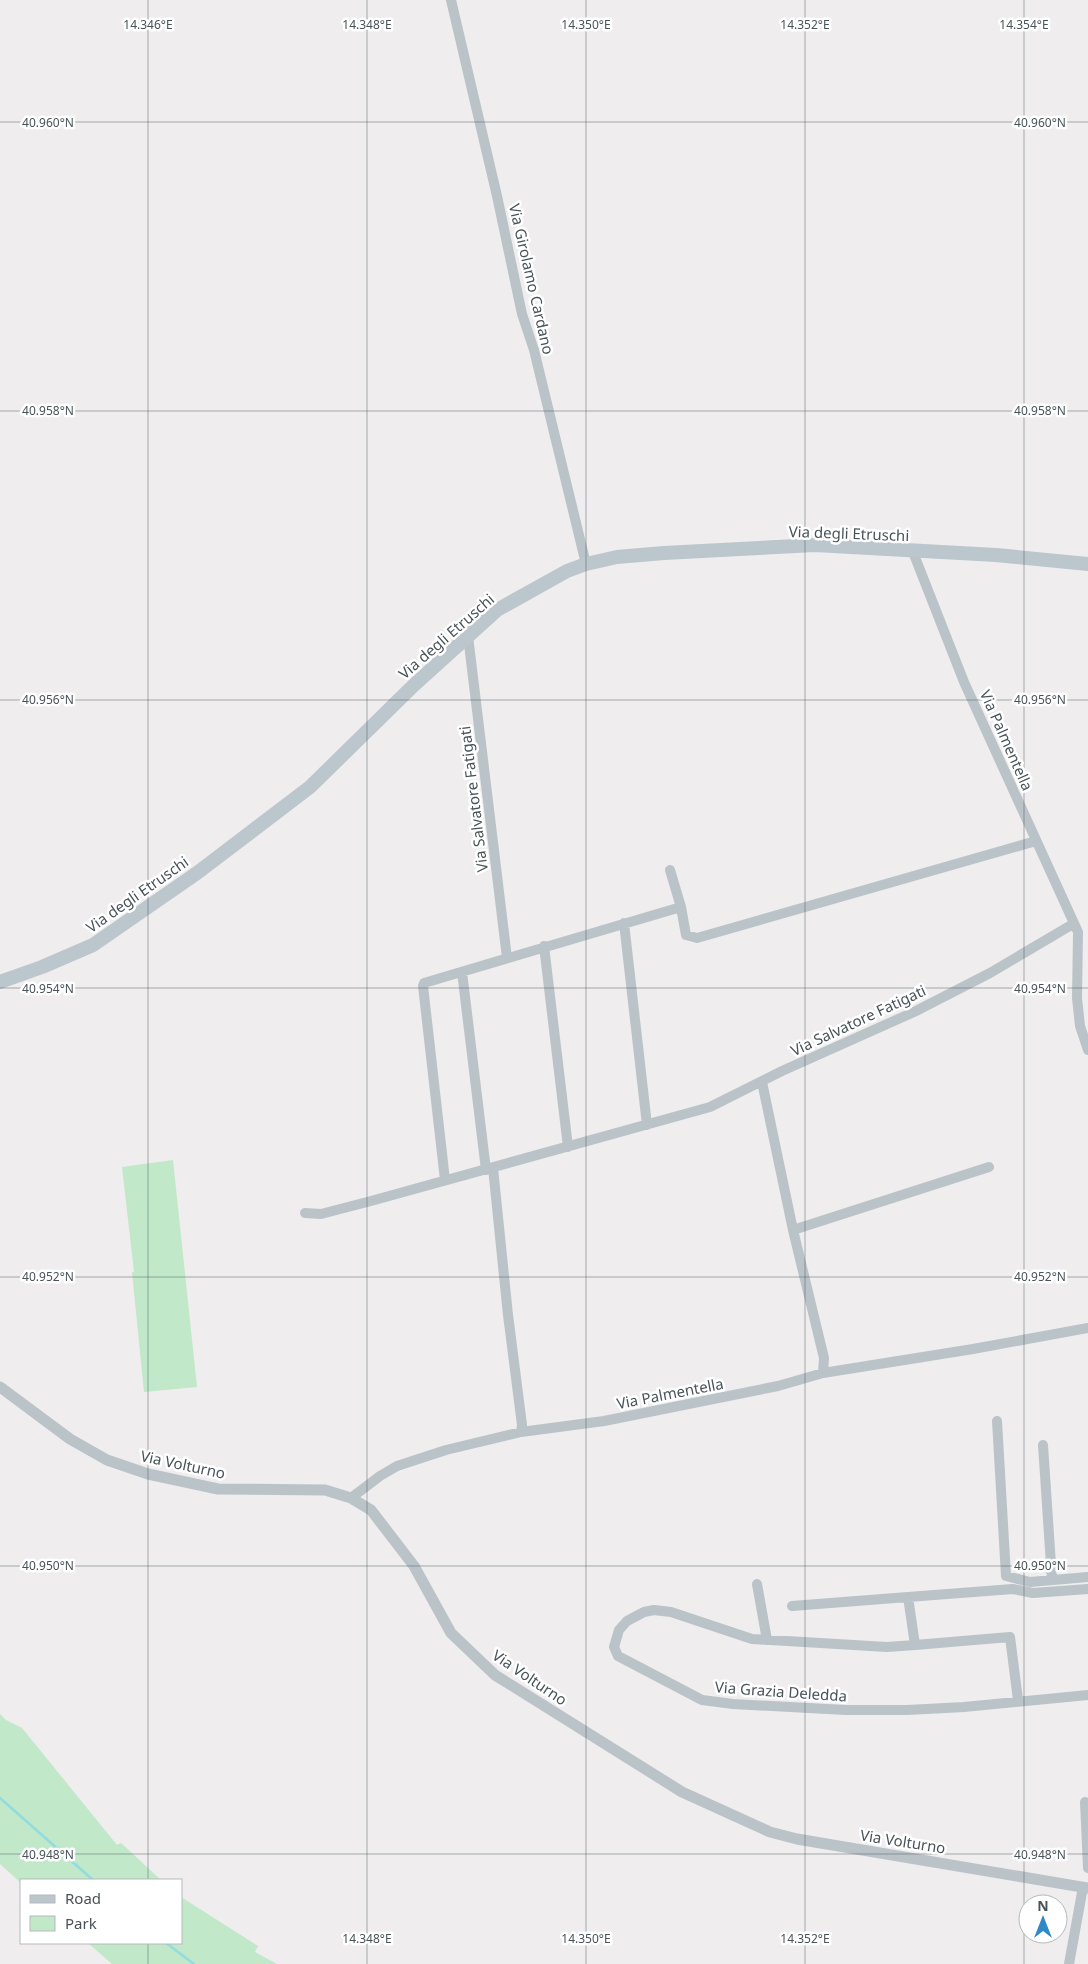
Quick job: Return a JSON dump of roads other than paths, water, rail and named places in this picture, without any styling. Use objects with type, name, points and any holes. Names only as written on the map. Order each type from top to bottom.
[{"type":"main road","name":"Via degli Etruschi","points":[[0,982],[42,967],[93,945],[198,873],[310,786],[414,686],[497,610],[567,571],[586,564],[617,557],[655,553],[815,545],[913,552],[996,555],[1088,564]]},
{"type":"street","name":"Via Girolamo Cardano","points":[[451,0],[497,196],[522,314],[534,350],[586,564]]},
{"type":"street","name":"Via Palmentella","points":[[913,552],[964,682],[1078,932],[1077,998],[1080,1026],[1088,1050]]},
{"type":"street","name":"Via Salvatore Fatigati","points":[[468,636],[507,958]]},
{"type":"street","points":[[670,870],[681,907],[686,935],[697,938],[1036,841]]},
{"type":"street","points":[[445,1180],[424,983],[681,907]]},
{"type":"street","points":[[624,923],[647,1125]]},
{"type":"street","name":"Via Salvatore Fatigati","points":[[305,1213],[330,1212],[490,1169],[710,1106],[782,1071],[914,1012],[998,968],[1073,924]]},
{"type":"street","points":[[1078,939],[1088,933]]},
{"type":"street","points":[[544,946],[568,1147]]},
{"type":"street","points":[[462,972],[490,1169],[522,1425],[521,1432]]},
{"type":"street","points":[[762,1082],[793,1230],[824,1358],[822,1373]]},
{"type":"street","points":[[793,1230],[989,1168]]},
{"type":"street","name":"Via Palmentella","points":[[351,1498],[397,1466],[446,1450],[521,1432],[604,1421],[778,1386],[822,1373],[973,1349],[1088,1328]]},
{"type":"street","name":"Via Volturno","points":[[0,1387],[70,1439],[107,1460],[148,1474],[218,1489],[324,1490],[351,1498],[371,1510],[414,1566],[451,1633],[495,1675],[682,1792],[770,1832],[797,1839],[1085,1887]]},
{"type":"street","points":[[997,1421],[1006,1576],[1030,1582],[1088,1577]]},
{"type":"street","points":[[1043,1445],[1052,1580]]},
{"type":"street","points":[[757,1584],[767,1640]]},
{"type":"street","points":[[792,1606],[1012,1589],[1033,1593],[1088,1589]]},
{"type":"street","points":[[908,1597],[915,1645]]},
{"type":"street","name":"Via Grazia Deledda","points":[[1018,1700],[1010,1637],[886,1647],[752,1639],[671,1612],[654,1610],[644,1612],[627,1621],[619,1630],[614,1647],[618,1656],[702,1700],[786,1707],[907,1710],[964,1707],[1018,1700],[1088,1695]]},
{"type":"street","points":[[1085,1802],[1088,1868]]},
{"type":"street","points":[[1068,1964],[1085,1887]]},
{"type":"waterway","points":[[0,1798],[92,1879]]},
{"type":"waterway","points":[[167,1944],[194,1964]]}]
